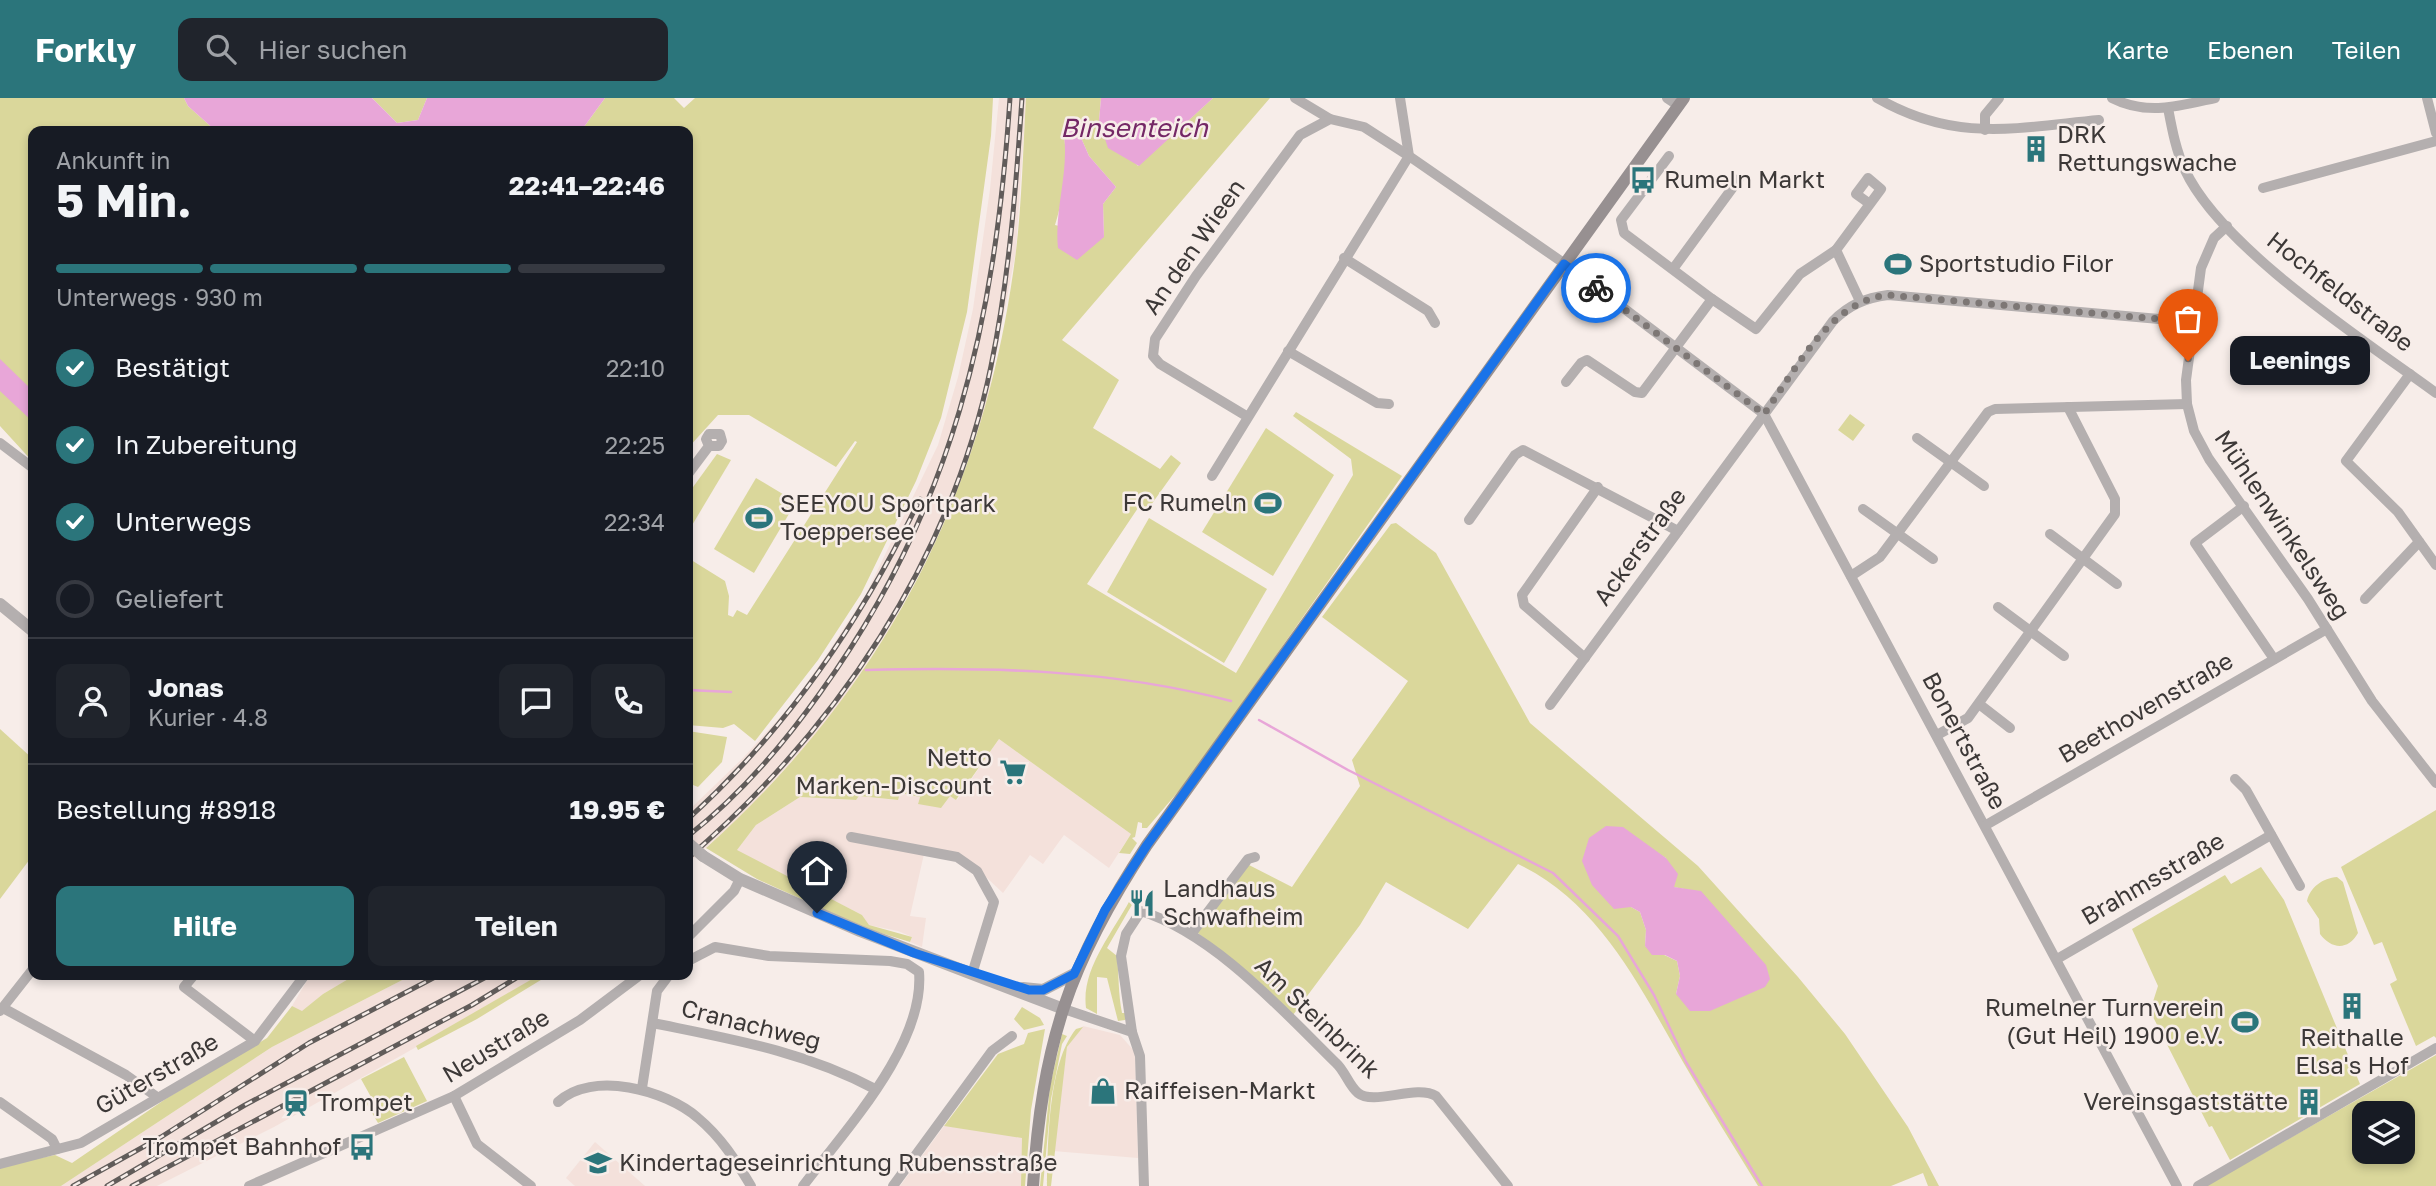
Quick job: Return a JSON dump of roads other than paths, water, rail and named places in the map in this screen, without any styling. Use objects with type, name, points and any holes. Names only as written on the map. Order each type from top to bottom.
[{"type":"main road","points":[[1033,1186],[1038,1113],[1061,1009],[1074,974],[1105,910],[1147,845],[1681,102]]},
{"type":"street","points":[[1295,98],[1330,119],[1364,127],[1409,156]]},
{"type":"street","points":[[1212,476],[1409,156],[1400,98]]},
{"type":"street","points":[[1667,98],[1681,102]]},
{"type":"street","points":[[1985,130],[1985,115],[1999,98]]},
{"type":"street","points":[[2112,98],[2136,107],[2168,108],[2215,98]]},
{"type":"street","points":[[2427,98],[2436,133]]},
{"type":"street","points":[[1884,100],[1941,126],[1985,130],[2099,120]]},
{"type":"street","name":"Hochfeldstraße","points":[[2168,108],[2184,169],[2206,205],[2276,274],[2436,393]]},
{"type":"street","name":"An den Wieen","points":[[1248,417],[1160,364],[1153,356],[1151,347],[1196,276],[1300,135],[1330,119]]},
{"type":"street","points":[[2263,188],[2436,141]]},
{"type":"street","name":"Bonertstraße","points":[[1409,156],[1564,264],[1764,414],[2177,1186]]},
{"type":"street","points":[[1669,156],[1621,220],[1623,233],[1756,329],[1800,274],[1836,250],[1870,204]]},
{"type":"street","points":[[1673,269],[1739,179]]},
{"type":"street","name":"Mühlenwinkelsweg","points":[[2227,226],[2214,237],[2206,251],[2193,322],[2186,380],[2187,404],[2194,431],[2209,459],[2328,629],[2372,701],[2436,783]]},
{"type":"street","points":[[1836,250],[1860,301],[1888,295],[2193,322]]},
{"type":"street","points":[[1344,258],[1428,311],[1435,324]]},
{"type":"street","points":[[1566,382],[1581,363],[1587,360],[1635,392],[1642,393],[1712,299]]},
{"type":"street","name":"Ackerstraße","points":[[1550,705],[1833,320],[1860,301]]},
{"type":"street","points":[[1288,351],[1377,403],[1390,404]]},
{"type":"street","points":[[2410,374],[2346,461],[2398,512],[2436,565]]},
{"type":"street","points":[[1851,576],[1880,557],[1988,412],[2187,404]]},
{"type":"street","points":[[1937,735],[1956,727],[1979,704],[2085,560],[2115,514],[2115,499],[2068,407]]},
{"type":"street","points":[[1917,438],[1984,486]]},
{"type":"street","points":[[0,443],[28,464]]},
{"type":"street","points":[[693,467],[709,446]]},
{"type":"street","points":[[1469,520],[1515,455],[1523,450],[1678,531]]},
{"type":"street","points":[[1585,658],[1524,605],[1522,594],[1598,487]]},
{"type":"street","points":[[2244,506],[2195,543],[2274,659]]},
{"type":"street","points":[[1863,509],[1933,559]]},
{"type":"street","points":[[2050,534],[2117,584]]},
{"type":"street","points":[[2365,599],[2418,542]]},
{"type":"street","points":[[0,604],[28,627]]},
{"type":"street","points":[[1998,607],[2064,656]]},
{"type":"street","name":"Beethovenstraße","points":[[1986,825],[2328,629]]},
{"type":"street","points":[[1979,704],[2010,728]]},
{"type":"street","points":[[2235,779],[2246,790],[2300,886]]},
{"type":"street","name":"Brahmsstraße","points":[[2057,959],[2271,835]]},
{"type":"street","points":[[850,837],[957,857],[977,871],[994,902],[972,974]]},
{"type":"street","points":[[693,847],[740,879],[871,936],[1061,1009],[1132,1032],[1140,1056],[1144,1186]]},
{"type":"street","points":[[1192,933],[1248,859],[1255,857]]},
{"type":"street","points":[[693,933],[734,891],[740,879]]},
{"type":"street","name":"Am Steinbrink","points":[[1132,1032],[1121,956],[1126,934],[1140,911],[1192,933],[1285,1012],[1340,1067],[1358,1094],[1368,1097],[1409,1094],[1436,1096],[1508,1186]]},
{"type":"street","points":[[693,958],[715,947],[769,956],[890,961],[907,964],[919,972],[920,984],[911,1022],[891,1069],[803,1186]]},
{"type":"street","points":[[990,980],[1029,990],[1043,990],[1074,974]]},
{"type":"street","points":[[28,975],[1,1009],[126,1075],[157,1097]]},
{"type":"street","points":[[190,980],[184,987],[255,1041]]},
{"type":"street","name":"Güterstraße","points":[[0,1164],[81,1143],[255,1041],[301,980]]},
{"type":"street","name":"Neustraße","points":[[253,1185],[454,1097],[580,1020],[633,980]]},
{"type":"street","points":[[642,1088],[657,991],[665,980]]},
{"type":"street","name":"Cranachweg","points":[[653,1023],[775,1047],[842,1071],[875,1089]]},
{"type":"street","points":[[893,1186],[992,1051],[1012,1036]]},
{"type":"street","points":[[2198,1186],[2436,1048]]},
{"type":"street","points":[[558,1102],[567,1094],[601,1085],[642,1088],[696,1115],[722,1140],[751,1186]]},
{"type":"street","points":[[454,1097],[477,1144],[531,1186]]},
{"type":"street","points":[[0,1101],[52,1139],[57,1149]]},
{"type":"water","points":[[184,98],[372,98],[397,123],[418,120],[427,98],[605,98],[585,126],[210,126],[188,106]]},
{"type":"water","name":"Binsenteich","points":[[1101,98],[1213,98],[1139,166],[1108,148],[1099,121]]},
{"type":"water","name":"Binsenteich","points":[[1075,124],[1089,156],[1116,187],[1103,204],[1104,237],[1077,260],[1058,248],[1057,234],[1065,163],[1064,135]]},
{"type":"water","points":[[0,359],[28,386],[28,417],[0,391]]},
{"type":"water","points":[[1606,826],[1623,827],[1666,858],[1678,874],[1674,887],[1701,891],[1766,965],[1770,979],[1765,987],[1710,1011],[1690,1011],[1676,994],[1680,976],[1677,961],[1665,955],[1652,955],[1645,946],[1646,930],[1640,912],[1631,907],[1614,909],[1592,885],[1582,861],[1589,838]]},
{"type":"waterway","points":[[866,670],[1050,672],[1140,682],[1231,701]]},
{"type":"waterway","points":[[693,690],[731,692]]},
{"type":"waterway","points":[[1259,720],[1348,770],[1553,873],[1618,936],[1654,995],[1686,1062],[1762,1186]]},
{"type":"railway","points":[[693,832],[725,805],[759,769],[820,693],[866,623],[904,553],[935,482],[960,410],[979,336],[993,260],[1010,98]]},
{"type":"railway","points":[[693,853],[742,808],[792,755],[838,697],[880,637],[917,574],[948,507],[973,438],[991,366],[1003,300],[1022,98]]},
{"type":"railway","points":[[693,814],[758,748],[819,671],[873,588],[920,499]]},
{"type":"railway","points":[[73,1186],[161,1137],[309,1043],[429,980]]},
{"type":"railway","points":[[107,1186],[245,1105],[481,980]]},
{"type":"railway","points":[[132,1186],[472,1005],[513,980]]},
{"type":"place","name":"DRK Rettungswache","points":[[2036,149]]},
{"type":"place","name":"Rumeln Markt","points":[[1643,180]]},
{"type":"place","name":"Sportstudio Filor","points":[[1898,264]]},
{"type":"place","name":"Leenings","points":[[2188,361]]},
{"type":"place","name":"FC Rumeln","points":[[1268,503]]},
{"type":"place","name":"SEEYOU Sportpark Toeppersee","points":[[759,518]]},
{"type":"place","name":"Netto Marken-Discount","points":[[1013,772]]},
{"type":"place","name":"Landhaus Schwafheim","points":[[1142,903]]},
{"type":"place","name":"Reithalle Elsa's Hof","points":[[2352,1006]]},
{"type":"place","name":"Rumelner Turnverein (Gut Heil) 1900 e.V.","points":[[2245,1022]]},
{"type":"place","name":"Raiffeisen-Markt","points":[[1103,1091]]},
{"type":"place","name":"Vereinsgaststätte","points":[[2309,1102]]},
{"type":"place","name":"Trompet","points":[[296,1103]]},
{"type":"place","name":"Trompet Bahnhof","points":[[362,1147]]},
{"type":"place","name":"Kindertageseinrichtung Rubensstraße","points":[[598,1163]]}]
